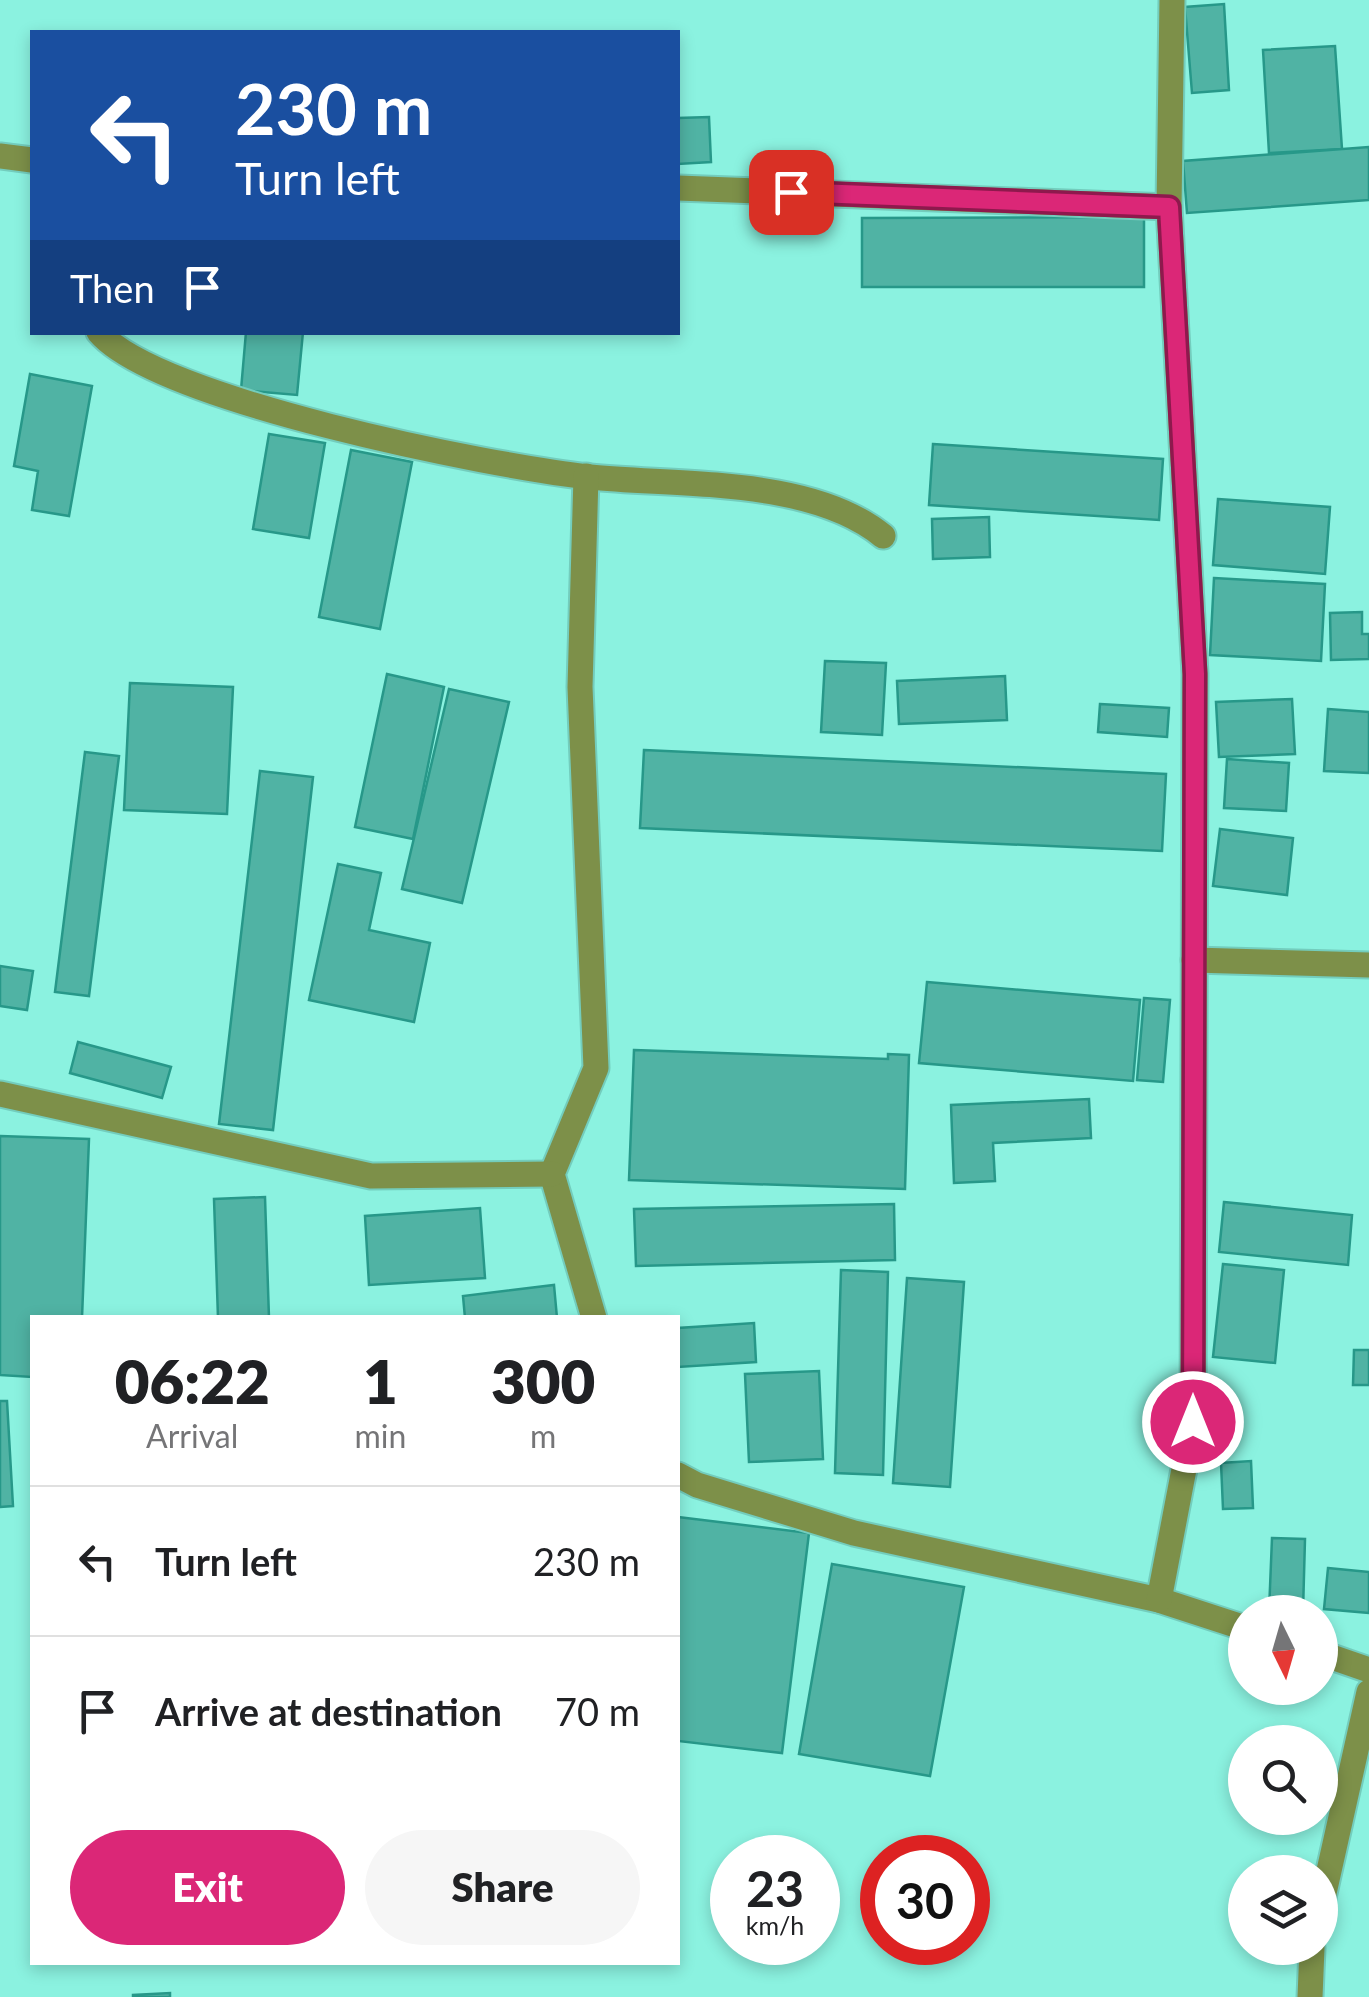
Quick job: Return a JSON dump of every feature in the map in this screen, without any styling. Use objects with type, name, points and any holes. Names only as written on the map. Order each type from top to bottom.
[{"type":"street","points":[[1159,1600],[1193,1422],[1195,674],[1169,207],[1172,0]]},
{"type":"street","points":[[0,156],[30,160]]},
{"type":"street","points":[[680,188],[1169,207]]},
{"type":"street","points":[[103,335],[137,362],[234,398],[362,434],[586,476],[737,488],[827,505],[858,515],[882,536]]},
{"type":"street","points":[[586,476],[580,687],[596,1068],[552,1174],[593,1315]]},
{"type":"street","points":[[1194,960],[1369,965]]},
{"type":"street","points":[[0,1094],[370,1176],[552,1174]]},
{"type":"street","points":[[680,1476],[697,1486],[854,1533],[1159,1600],[1228,1622]]},
{"type":"street","points":[[1338,1659],[1369,1670]]},
{"type":"street","points":[[1333,1855],[1369,1692]]},
{"type":"street","points":[[1310,1997],[1311,1965]]},
{"type":"building","points":[[1224,4],[1229,90],[1192,93],[1185,7]]},
{"type":"building","points":[[1335,46],[1342,149],[1269,153],[1263,50]]},
{"type":"building","points":[[709,117],[711,162],[680,164],[680,118]]},
{"type":"building","points":[[1369,147],[1369,200],[1187,213],[1183,161]]},
{"type":"building","points":[[1144,217],[1144,287],[862,287],[862,218]]},
{"type":"building","points":[[246,335],[303,335],[297,395],[241,390]]},
{"type":"building","points":[[30,374],[92,386],[69,516],[32,510],[38,471],[14,466]]},
{"type":"building","points":[[269,434],[325,443],[309,538],[253,529]]},
{"type":"building","points":[[933,444],[1163,459],[1159,520],[929,505]]},
{"type":"building","points":[[351,450],[412,462],[380,629],[319,617]]},
{"type":"building","points":[[1218,499],[1330,507],[1325,574],[1213,565]]},
{"type":"building","points":[[989,517],[990,557],[933,559],[932,519]]},
{"type":"building","points":[[1214,578],[1325,584],[1321,661],[1210,655]]},
{"type":"building","points":[[1362,612],[1362,634],[1369,634],[1369,659],[1331,660],[1330,613]]},
{"type":"building","points":[[825,661],[886,663],[882,735],[821,732]]},
{"type":"building","points":[[387,674],[444,687],[413,839],[355,827]]},
{"type":"building","points":[[1005,676],[1007,720],[899,724],[897,681]]},
{"type":"building","points":[[130,683],[233,687],[227,814],[124,810]]},
{"type":"building","points":[[449,689],[509,702],[462,903],[402,889]]},
{"type":"building","points":[[1292,699],[1295,754],[1219,757],[1216,702]]},
{"type":"building","points":[[1100,704],[1169,708],[1167,737],[1098,732]]},
{"type":"building","points":[[1328,709],[1369,712],[1369,773],[1324,771]]},
{"type":"building","points":[[644,750],[1166,774],[1162,851],[640,828]]},
{"type":"building","points":[[85,752],[119,756],[89,996],[55,992]]},
{"type":"building","points":[[1227,759],[1289,763],[1286,811],[1224,808]]},
{"type":"building","points":[[260,771],[313,777],[273,1130],[219,1124]]},
{"type":"building","points":[[1220,829],[1293,838],[1287,895],[1213,886]]},
{"type":"building","points":[[338,864],[381,873],[369,930],[430,943],[414,1022],[309,1000]]},
{"type":"building","points":[[0,966],[33,971],[27,1010],[0,1006]]},
{"type":"building","points":[[927,982],[1140,1000],[1133,1081],[919,1063]]},
{"type":"building","points":[[1144,998],[1170,1000],[1163,1082],[1137,1080]]},
{"type":"building","points":[[78,1042],[171,1067],[162,1098],[70,1073]]},
{"type":"building","points":[[634,1050],[888,1059],[888,1054],[909,1055],[905,1189],[629,1180]]},
{"type":"building","points":[[1089,1099],[1091,1138],[993,1143],[995,1181],[954,1183],[951,1105]]},
{"type":"building","points":[[0,1136],[89,1139],[82,1315],[30,1315],[30,1377],[0,1375]]},
{"type":"building","points":[[265,1197],[269,1315],[218,1315],[214,1199]]},
{"type":"building","points":[[1224,1202],[1352,1215],[1348,1265],[1219,1252]]},
{"type":"building","points":[[894,1204],[895,1260],[636,1266],[634,1209]]},
{"type":"building","points":[[480,1208],[485,1278],[369,1285],[365,1216]]},
{"type":"building","points":[[1223,1264],[1284,1270],[1275,1363],[1213,1357]]},
{"type":"building","points":[[841,1270],[888,1272],[883,1475],[835,1473]]},
{"type":"building","points":[[907,1278],[964,1282],[950,1487],[893,1483]]},
{"type":"building","points":[[554,1285],[557,1315],[465,1315],[463,1296]]},
{"type":"building","points":[[754,1323],[756,1362],[680,1367],[680,1328]]},
{"type":"building","points":[[1354,1350],[1369,1350],[1369,1385],[1353,1385]]},
{"type":"building","points":[[819,1371],[823,1459],[749,1462],[745,1374]]},
{"type":"building","points":[[0,1401],[7,1401],[13,1506],[0,1507]]},
{"type":"building","points":[[1251,1461],[1253,1508],[1223,1509],[1221,1463]]},
{"type":"building","points":[[680,1517],[809,1533],[782,1753],[680,1741]]},
{"type":"building","points":[[1272,1538],[1305,1539],[1303,1595],[1270,1595]]},
{"type":"building","points":[[832,1564],[964,1587],[930,1776],[799,1754]]},
{"type":"building","points":[[1328,1568],[1369,1572],[1369,1613],[1338,1610],[1338,1595],[1325,1595]]},
{"type":"building","points":[[170,1993],[170,1997],[133,1997],[133,1995]]},
{"type":"route","points":[[791,192],[1169,207],[1195,674],[1193,1422]]}]
